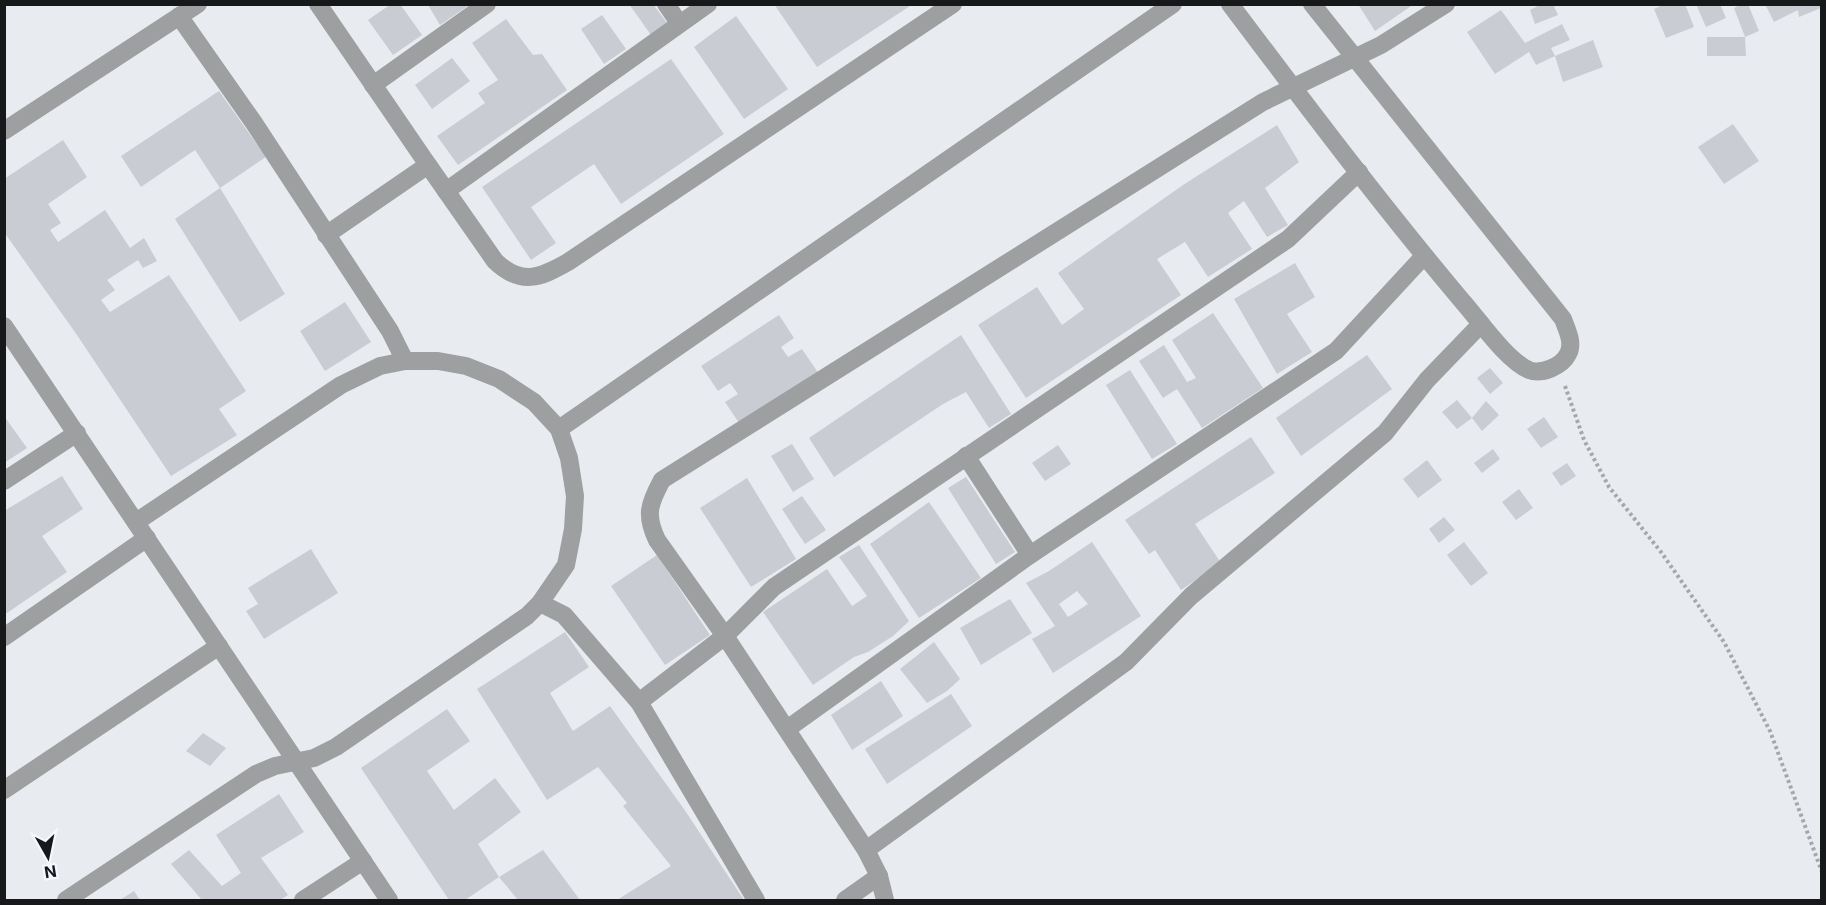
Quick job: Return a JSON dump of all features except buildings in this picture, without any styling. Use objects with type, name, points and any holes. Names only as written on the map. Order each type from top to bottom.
[{"type":"street","points":[[4,131],[198,4]]},
{"type":"street","points":[[318,4],[495,261],[506,272],[517,277],[533,277],[549,272],[578,255],[953,4]]},
{"type":"street","points":[[373,85],[487,4]]},
{"type":"street","points":[[666,4],[679,23]]},
{"type":"street","points":[[446,191],[708,4]]},
{"type":"street","points":[[559,429],[1173,4]]},
{"type":"street","points":[[1230,4],[1424,256],[1511,358],[1530,371],[1546,370],[1558,365],[1569,354],[1570,340],[1563,320],[1312,4]]},
{"type":"street","points":[[885,900],[879,876],[866,850],[725,636],[657,540],[648,513],[662,480],[1263,102],[1382,45],[1446,4]]},
{"type":"street","points":[[180,16],[254,123],[390,331],[405,362]]},
{"type":"street","points":[[327,235],[428,165]]},
{"type":"street","points":[[639,702],[725,636],[774,587],[1288,239],[1359,172]]},
{"type":"street","points":[[787,729],[1030,555],[1336,351],[1424,256]]},
{"type":"street","points":[[866,850],[1126,662],[1191,596],[1385,433],[1427,380],[1481,324]]},
{"type":"street","points":[[6,330],[389,900]]},
{"type":"street","points":[[66,900],[256,774],[275,766],[314,758],[336,747],[527,616],[540,603],[566,565],[573,529],[575,496],[569,458],[559,429],[534,402],[499,379],[466,366],[438,361],[405,362],[380,366],[342,385],[136,522]]},
{"type":"street","points":[[4,481],[76,433]]},
{"type":"street","points":[[966,456],[1030,555]]},
{"type":"street","points":[[4,637],[147,538]]},
{"type":"street","points":[[540,603],[564,615],[639,702],[756,900]]},
{"type":"street","points":[[4,790],[219,646]]},
{"type":"street","points":[[303,900],[363,861]]},
{"type":"street","points":[[845,900],[879,876]]},
{"type":"path","points":[[1558,365],[1584,440],[1609,487],[1662,552],[1725,642],[1770,731],[1821,872]]}]
